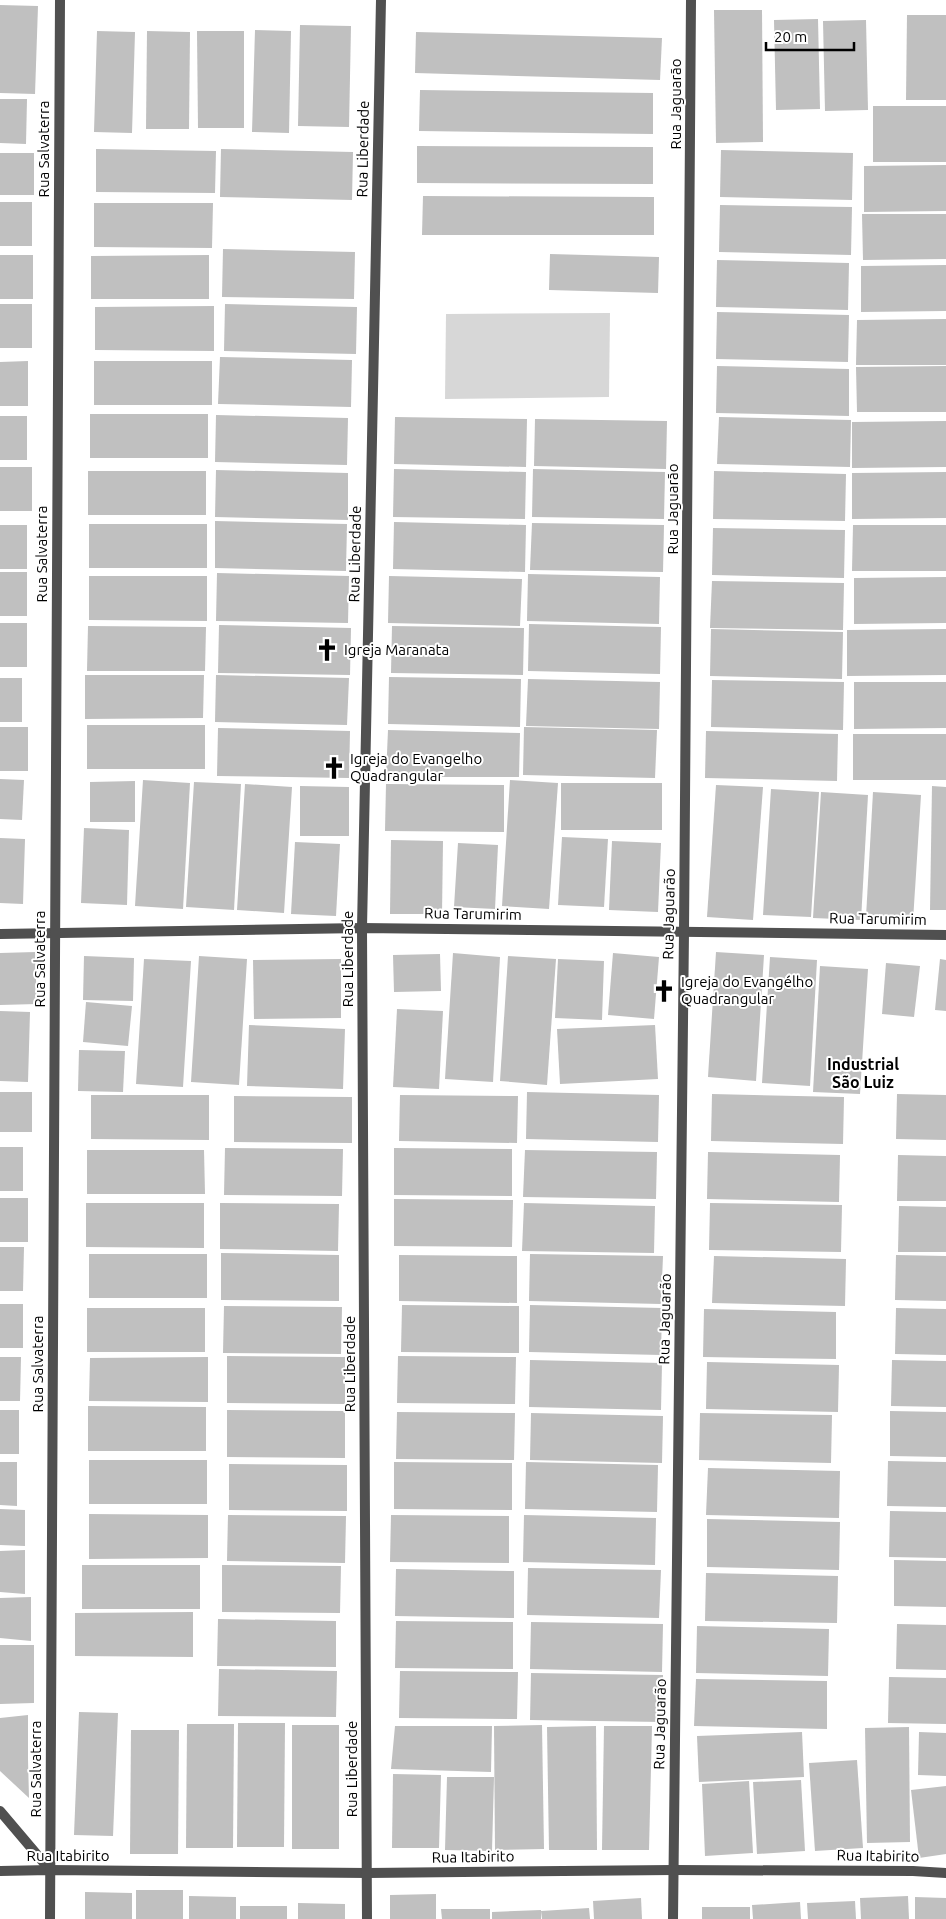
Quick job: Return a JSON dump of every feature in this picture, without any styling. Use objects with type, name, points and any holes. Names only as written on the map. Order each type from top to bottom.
[{"type":"street","name":"Rua Salvaterra","points":[[50,1919],[60,0]]},
{"type":"street","name":"Rua Liberdade","points":[[367,1919],[362,928],[381,0]]},
{"type":"street","name":"Rua Jaguarão","points":[[673,1919],[692,0]]},
{"type":"street","name":"Rua Tarumirim","points":[[0,934],[362,928],[946,935]]},
{"type":"street","points":[[0,1811],[50,1870]]},
{"type":"street","name":"Rua Itabirito","points":[[0,1871],[368,1873],[673,1870],[913,1871],[946,1873]]},
{"type":"shaded area","points":[[610,313],[609,397],[445,399],[446,314]]},
{"type":"building","points":[[0,5],[38,6],[35,94],[0,93]]},
{"type":"building","points":[[714,10],[762,10],[763,142],[716,143]]},
{"type":"building","points":[[907,15],[946,15],[946,100],[906,100]]},
{"type":"building","points":[[818,19],[820,109],[776,110],[774,20]]},
{"type":"building","points":[[866,20],[868,110],[825,111],[823,21]]},
{"type":"building","points":[[300,25],[351,26],[349,127],[298,126]]},
{"type":"building","points":[[255,30],[291,31],[289,133],[252,132]]},
{"type":"building","points":[[97,31],[135,32],[132,133],[94,132]]},
{"type":"building","points":[[147,31],[190,32],[189,129],[146,129]]},
{"type":"building","points":[[197,31],[244,31],[244,128],[198,128]]},
{"type":"building","points":[[416,32],[662,38],[660,80],[415,73]]},
{"type":"building","points":[[420,90],[653,93],[653,134],[419,131]]},
{"type":"building","points":[[0,99],[27,99],[26,144],[0,143]]},
{"type":"building","points":[[873,106],[946,106],[946,162],[873,162]]},
{"type":"building","points":[[417,146],[653,147],[653,184],[417,183]]},
{"type":"building","points":[[96,149],[216,151],[215,193],[96,192]]},
{"type":"building","points":[[221,149],[353,152],[352,200],[220,197]]},
{"type":"building","points":[[721,150],[853,153],[852,200],[720,197]]},
{"type":"building","points":[[0,153],[34,153],[34,195],[0,195]]},
{"type":"building","points":[[946,165],[946,211],[864,212],[864,166]]},
{"type":"building","points":[[423,196],[654,197],[654,235],[422,235]]},
{"type":"building","points":[[0,202],[32,202],[32,246],[0,246]]},
{"type":"building","points":[[94,203],[213,203],[212,248],[94,247]]},
{"type":"building","points":[[720,205],[852,207],[851,255],[719,252]]},
{"type":"building","points":[[862,214],[946,214],[946,259],[863,260]]},
{"type":"building","points":[[223,249],[355,252],[354,299],[222,297]]},
{"type":"building","points":[[550,254],[659,257],[658,293],[549,290]]},
{"type":"building","points":[[0,255],[33,255],[33,299],[0,299]]},
{"type":"building","points":[[209,255],[209,299],[91,299],[91,256]]},
{"type":"building","points":[[717,260],[849,263],[848,310],[716,307]]},
{"type":"building","points":[[946,265],[946,311],[861,312],[861,266]]},
{"type":"building","points":[[0,304],[32,304],[32,348],[0,348]]},
{"type":"building","points":[[225,304],[357,307],[356,354],[224,351]]},
{"type":"building","points":[[214,306],[214,351],[95,350],[95,307]]},
{"type":"building","points":[[717,312],[849,315],[848,362],[716,359]]},
{"type":"building","points":[[946,319],[946,365],[856,365],[857,320]]},
{"type":"building","points":[[220,357],[352,360],[351,407],[218,404]]},
{"type":"building","points":[[28,361],[28,406],[0,406],[0,362]]},
{"type":"building","points":[[94,361],[212,361],[212,405],[94,405]]},
{"type":"building","points":[[717,366],[849,369],[849,416],[716,413]]},
{"type":"building","points":[[946,366],[946,412],[857,412],[856,367]]},
{"type":"building","points":[[90,414],[208,414],[208,458],[90,458]]},
{"type":"building","points":[[216,415],[348,418],[347,465],[215,462]]},
{"type":"building","points":[[0,416],[27,416],[27,460],[0,460]]},
{"type":"building","points":[[395,417],[527,419],[526,467],[394,464]]},
{"type":"building","points":[[719,417],[851,420],[850,467],[717,464]]},
{"type":"building","points":[[535,419],[667,421],[666,469],[534,466]]},
{"type":"building","points":[[946,421],[946,467],[852,468],[852,422]]},
{"type":"building","points":[[0,467],[32,467],[32,511],[0,511]]},
{"type":"building","points":[[394,469],[526,472],[525,519],[393,517]]},
{"type":"building","points":[[533,469],[665,472],[664,519],[532,517]]},
{"type":"building","points":[[216,470],[348,473],[348,520],[215,517]]},
{"type":"building","points":[[88,471],[206,471],[206,515],[88,515]]},
{"type":"building","points":[[714,471],[846,474],[845,521],[713,519]]},
{"type":"building","points":[[946,472],[946,518],[852,519],[852,473]]},
{"type":"building","points":[[215,521],[347,524],[346,571],[215,568]]},
{"type":"building","points":[[394,522],[526,525],[525,572],[393,569]]},
{"type":"building","points":[[532,523],[664,525],[663,572],[530,570]]},
{"type":"building","points":[[89,524],[207,524],[207,568],[89,568]]},
{"type":"building","points":[[0,525],[27,525],[27,569],[0,569]]},
{"type":"building","points":[[853,525],[946,525],[946,571],[852,571]]},
{"type":"building","points":[[713,528],[845,530],[844,578],[712,575]]},
{"type":"building","points":[[0,572],[27,572],[27,616],[0,616]]},
{"type":"building","points":[[217,573],[349,576],[348,623],[216,621]]},
{"type":"building","points":[[528,574],[660,577],[659,624],[527,621]]},
{"type":"building","points":[[89,576],[207,576],[207,621],[89,620]]},
{"type":"building","points":[[389,576],[522,579],[520,626],[388,623]]},
{"type":"building","points":[[946,577],[946,623],[854,624],[854,578]]},
{"type":"building","points":[[712,581],[844,583],[843,630],[710,628]]},
{"type":"building","points":[[0,623],[27,623],[27,667],[0,667]]},
{"type":"building","points":[[529,624],[661,627],[660,674],[528,671]]},
{"type":"building","points":[[219,625],[351,628],[350,675],[218,673]]},
{"type":"building","points":[[88,626],[206,627],[205,671],[87,671]]},
{"type":"building","points":[[392,626],[524,628],[523,675],[391,673]]},
{"type":"building","points":[[711,629],[843,632],[842,679],[710,676]]},
{"type":"building","points":[[946,629],[946,675],[847,676],[847,630]]},
{"type":"building","points":[[85,675],[204,675],[203,718],[85,719]]},
{"type":"building","points":[[216,675],[349,678],[347,725],[215,722]]},
{"type":"building","points":[[389,677],[521,679],[520,727],[388,724]]},
{"type":"building","points":[[0,678],[22,678],[22,722],[0,722]]},
{"type":"building","points":[[528,679],[660,682],[659,729],[526,726]]},
{"type":"building","points":[[712,680],[844,682],[843,730],[711,727]]},
{"type":"building","points":[[854,682],[946,682],[946,728],[854,729]]},
{"type":"building","points":[[87,725],[205,725],[205,769],[87,769]]},
{"type":"building","points":[[0,727],[28,727],[28,771],[0,771]]},
{"type":"building","points":[[524,727],[657,730],[655,778],[523,775]]},
{"type":"building","points":[[218,728],[350,731],[349,778],[217,776]]},
{"type":"building","points":[[388,730],[520,733],[519,777],[386,777]]},
{"type":"building","points":[[706,731],[838,734],[837,781],[705,778]]},
{"type":"building","points":[[853,734],[946,734],[946,780],[853,780]]},
{"type":"building","points":[[0,779],[24,780],[22,820],[0,819]]},
{"type":"building","points":[[143,780],[190,783],[183,909],[135,906]]},
{"type":"building","points":[[510,780],[558,783],[549,909],[502,906]]},
{"type":"building","points":[[135,781],[135,822],[90,822],[90,782]]},
{"type":"building","points":[[194,782],[241,784],[234,910],[186,907]]},
{"type":"building","points":[[561,783],[662,783],[662,830],[561,830]]},
{"type":"building","points":[[245,784],[292,787],[284,913],[237,910]]},
{"type":"building","points":[[386,784],[504,785],[504,832],[385,831]]},
{"type":"building","points":[[716,785],[763,787],[753,920],[707,917]]},
{"type":"building","points":[[300,786],[349,787],[349,836],[300,836]]},
{"type":"building","points":[[932,786],[946,787],[946,910],[930,910]]},
{"type":"building","points":[[771,789],[819,792],[811,917],[763,915]]},
{"type":"building","points":[[821,792],[868,795],[861,920],[813,918]]},
{"type":"building","points":[[873,792],[921,795],[913,921],[866,917]]},
{"type":"building","points":[[84,828],[129,830],[127,905],[81,903]]},
{"type":"building","points":[[562,837],[608,839],[604,907],[558,905]]},
{"type":"building","points":[[0,838],[25,839],[23,904],[0,903]]},
{"type":"building","points":[[391,840],[443,841],[442,914],[390,914]]},
{"type":"building","points":[[612,841],[661,843],[658,912],[609,910]]},
{"type":"building","points":[[295,842],[340,844],[336,916],[291,914]]},
{"type":"building","points":[[458,843],[498,845],[495,909],[454,907]]},
{"type":"building","points":[[35,952],[37,1004],[0,1005],[0,953]]},
{"type":"building","points":[[716,952],[764,955],[756,1081],[708,1077]]},
{"type":"building","points":[[453,953],[500,957],[493,1082],[445,1079]]},
{"type":"building","points":[[613,953],[659,957],[654,1019],[608,1015]]},
{"type":"building","points":[[440,954],[441,991],[394,992],[393,955]]},
{"type":"building","points":[[84,956],[134,958],[133,1001],[83,1000]]},
{"type":"building","points":[[199,956],[247,959],[239,1085],[191,1082]]},
{"type":"building","points":[[508,956],[556,959],[547,1085],[500,1081]]},
{"type":"building","points":[[770,957],[817,960],[810,1086],[762,1083]]},
{"type":"building","points":[[144,959],[191,961],[183,1087],[136,1084]]},
{"type":"building","points":[[341,959],[341,1018],[254,1019],[253,960]]},
{"type":"building","points":[[558,959],[604,961],[602,1020],[555,1018]]},
{"type":"building","points":[[940,959],[946,960],[946,1011],[935,1010]]},
{"type":"building","points":[[886,963],[920,966],[914,1017],[882,1014]]},
{"type":"building","points":[[820,966],[868,969],[860,1094],[813,1092]]},
{"type":"building","points":[[86,1002],[132,1006],[128,1046],[83,1042]]},
{"type":"building","points":[[397,1009],[443,1011],[439,1089],[393,1087]]},
{"type":"building","points":[[0,1011],[30,1012],[28,1082],[0,1081]]},
{"type":"building","points":[[249,1025],[345,1029],[343,1089],[247,1086]]},
{"type":"building","points":[[655,1025],[658,1079],[560,1084],[557,1029]]},
{"type":"building","points":[[79,1050],[125,1051],[123,1092],[78,1091]]},
{"type":"building","points":[[0,1092],[32,1092],[32,1132],[0,1132]]},
{"type":"building","points":[[527,1092],[659,1095],[658,1142],[526,1139]]},
{"type":"building","points":[[712,1094],[844,1097],[843,1144],[711,1141]]},
{"type":"building","points":[[897,1094],[946,1095],[946,1140],[896,1139]]},
{"type":"building","points":[[91,1095],[209,1095],[209,1140],[91,1139]]},
{"type":"building","points":[[400,1095],[518,1096],[517,1143],[399,1141]]},
{"type":"building","points":[[234,1096],[352,1097],[352,1143],[234,1142]]},
{"type":"building","points":[[0,1147],[23,1147],[23,1191],[0,1191]]},
{"type":"building","points":[[225,1148],[343,1149],[342,1196],[224,1195]]},
{"type":"building","points":[[394,1148],[512,1149],[512,1196],[394,1195]]},
{"type":"building","points":[[87,1150],[204,1150],[205,1194],[87,1194]]},
{"type":"building","points":[[525,1150],[657,1152],[656,1199],[523,1197]]},
{"type":"building","points":[[708,1152],[840,1155],[839,1202],[707,1199]]},
{"type":"building","points":[[898,1155],[946,1156],[946,1201],[897,1201]]},
{"type":"building","points":[[0,1198],[28,1198],[28,1242],[0,1242]]},
{"type":"building","points":[[394,1199],[513,1200],[512,1247],[394,1246]]},
{"type":"building","points":[[86,1203],[204,1203],[204,1248],[86,1247]]},
{"type":"building","points":[[220,1203],[339,1204],[338,1251],[220,1249]]},
{"type":"building","points":[[524,1203],[655,1206],[654,1253],[522,1251]]},
{"type":"building","points":[[710,1203],[842,1205],[841,1252],[709,1250]]},
{"type":"building","points":[[899,1206],[946,1207],[946,1252],[898,1252]]},
{"type":"building","points":[[0,1247],[24,1247],[23,1291],[0,1291]]},
{"type":"building","points":[[221,1253],[339,1255],[339,1301],[221,1300]]},
{"type":"building","points":[[89,1254],[207,1254],[207,1298],[89,1298]]},
{"type":"building","points":[[530,1254],[663,1256],[661,1304],[529,1301]]},
{"type":"building","points":[[399,1255],[517,1256],[517,1303],[399,1301]]},
{"type":"building","points":[[896,1255],[946,1256],[946,1301],[895,1300]]},
{"type":"building","points":[[714,1256],[846,1259],[845,1306],[712,1303]]},
{"type":"building","points":[[0,1304],[23,1304],[23,1348],[0,1348]]},
{"type":"building","points":[[402,1305],[519,1306],[519,1353],[401,1352]]},
{"type":"building","points":[[530,1305],[662,1308],[661,1355],[529,1352]]},
{"type":"building","points":[[224,1306],[342,1307],[341,1354],[223,1353]]},
{"type":"building","points":[[87,1308],[205,1308],[205,1352],[87,1352]]},
{"type":"building","points":[[896,1308],[946,1309],[946,1355],[895,1354]]},
{"type":"building","points":[[704,1309],[836,1312],[836,1359],[703,1357]]},
{"type":"building","points":[[227,1356],[345,1357],[345,1404],[227,1403]]},
{"type":"building","points":[[398,1356],[516,1357],[515,1404],[397,1403]]},
{"type":"building","points":[[0,1357],[21,1357],[20,1401],[0,1401]]},
{"type":"building","points":[[208,1357],[208,1402],[89,1401],[90,1358]]},
{"type":"building","points":[[530,1360],[662,1363],[661,1410],[529,1407]]},
{"type":"building","points":[[892,1360],[946,1361],[946,1407],[891,1406]]},
{"type":"building","points":[[707,1362],[839,1365],[838,1412],[706,1409]]},
{"type":"building","points":[[88,1406],[206,1407],[206,1451],[88,1451]]},
{"type":"building","points":[[0,1410],[19,1410],[19,1454],[0,1454]]},
{"type":"building","points":[[227,1410],[345,1411],[345,1458],[227,1457]]},
{"type":"building","points":[[890,1411],[946,1412],[946,1457],[890,1456]]},
{"type":"building","points":[[397,1412],[515,1413],[514,1460],[396,1459]]},
{"type":"building","points":[[531,1413],[663,1416],[662,1463],[530,1460]]},
{"type":"building","points":[[700,1413],[832,1415],[831,1463],[699,1460]]},
{"type":"building","points":[[89,1460],[207,1460],[207,1504],[89,1504]]},
{"type":"building","points":[[888,1461],[946,1462],[946,1507],[887,1506]]},
{"type":"building","points":[[0,1462],[17,1462],[17,1506],[0,1505]]},
{"type":"building","points":[[394,1462],[512,1463],[512,1510],[394,1509]]},
{"type":"building","points":[[526,1462],[658,1465],[657,1512],[525,1509]]},
{"type":"building","points":[[229,1464],[347,1465],[347,1511],[229,1510]]},
{"type":"building","points":[[708,1468],[840,1471],[839,1518],[706,1515]]},
{"type":"building","points":[[0,1509],[25,1510],[25,1546],[0,1545]]},
{"type":"building","points":[[890,1511],[946,1512],[946,1558],[889,1557]]},
{"type":"building","points":[[89,1514],[208,1515],[208,1558],[89,1559]]},
{"type":"building","points":[[228,1515],[346,1516],[345,1563],[227,1561]]},
{"type":"building","points":[[391,1515],[509,1516],[509,1563],[390,1562]]},
{"type":"building","points":[[524,1515],[656,1518],[655,1565],[523,1562]]},
{"type":"building","points":[[707,1519],[840,1522],[839,1570],[707,1567]]},
{"type":"building","points":[[25,1550],[25,1594],[0,1592],[0,1551]]},
{"type":"building","points":[[894,1560],[946,1561],[946,1607],[894,1606]]},
{"type":"building","points":[[82,1565],[200,1565],[200,1609],[82,1609]]},
{"type":"building","points":[[222,1565],[341,1566],[340,1613],[222,1612]]},
{"type":"building","points":[[528,1568],[661,1570],[659,1618],[527,1615]]},
{"type":"building","points":[[396,1569],[514,1571],[514,1618],[395,1616]]},
{"type":"building","points":[[706,1573],[838,1576],[837,1623],[705,1621]]},
{"type":"building","points":[[31,1597],[31,1641],[0,1638],[0,1598]]},
{"type":"building","points":[[193,1612],[193,1657],[75,1656],[75,1613]]},
{"type":"building","points":[[218,1619],[336,1621],[336,1667],[217,1666]]},
{"type":"building","points":[[396,1621],[513,1622],[513,1669],[395,1668]]},
{"type":"building","points":[[531,1622],[663,1624],[662,1672],[530,1669]]},
{"type":"building","points":[[897,1624],[946,1625],[946,1670],[896,1669]]},
{"type":"building","points":[[697,1626],[829,1629],[828,1676],[696,1673]]},
{"type":"building","points":[[0,1645],[34,1645],[34,1703],[0,1704]]},
{"type":"building","points":[[219,1669],[337,1671],[336,1717],[218,1716]]},
{"type":"building","points":[[400,1671],[518,1672],[517,1719],[399,1718]]},
{"type":"building","points":[[531,1673],[663,1675],[662,1722],[530,1720]]},
{"type":"building","points":[[889,1677],[946,1678],[946,1724],[888,1723]]},
{"type":"building","points":[[696,1679],[827,1681],[827,1729],[694,1726]]},
{"type":"building","points":[[79,1712],[118,1713],[113,1836],[74,1835]]},
{"type":"building","points":[[28,1715],[29,1798],[0,1771],[0,1718]]},
{"type":"building","points":[[238,1723],[285,1723],[284,1847],[237,1847]]},
{"type":"building","points":[[187,1724],[234,1724],[233,1848],[186,1848]]},
{"type":"building","points":[[292,1725],[339,1725],[339,1849],[292,1849]]},
{"type":"building","points":[[542,1725],[544,1849],[495,1850],[494,1726]]},
{"type":"building","points":[[395,1726],[492,1726],[491,1772],[391,1769]]},
{"type":"building","points":[[596,1726],[597,1850],[549,1850],[547,1727]]},
{"type":"building","points":[[604,1726],[652,1726],[649,1850],[602,1850]]},
{"type":"building","points":[[909,1727],[910,1842],[867,1843],[865,1728]]},
{"type":"building","points":[[131,1730],[179,1730],[178,1854],[130,1854]]},
{"type":"building","points":[[802,1732],[804,1777],[699,1782],[697,1736]]},
{"type":"building","points":[[919,1732],[946,1733],[946,1776],[918,1775]]},
{"type":"building","points":[[857,1760],[863,1848],[815,1851],[809,1763]]},
{"type":"building","points":[[393,1774],[441,1775],[439,1848],[392,1848]]},
{"type":"building","points":[[447,1777],[494,1777],[492,1851],[445,1850]]},
{"type":"building","points":[[801,1780],[805,1851],[757,1854],[753,1782]]},
{"type":"building","points":[[749,1781],[753,1853],[705,1856],[702,1784]]},
{"type":"building","points":[[946,1786],[946,1854],[919,1858],[911,1790]]},
{"type":"building","points":[[136,1890],[183,1890],[183,1919],[136,1919]]},
{"type":"building","points":[[85,1892],[132,1893],[132,1919],[85,1919]]},
{"type":"building","points":[[436,1894],[436,1919],[390,1919],[390,1895]]},
{"type":"building","points":[[189,1896],[236,1897],[236,1919],[189,1919]]},
{"type":"building","points":[[908,1896],[909,1919],[861,1919],[860,1898]]},
{"type":"building","points":[[915,1897],[946,1898],[946,1919],[915,1919]]},
{"type":"building","points":[[641,1898],[642,1919],[594,1919],[593,1901]]},
{"type":"building","points":[[855,1901],[856,1919],[808,1919],[807,1903]]},
{"type":"building","points":[[800,1902],[801,1919],[753,1919],[752,1905]]},
{"type":"building","points":[[298,1903],[345,1904],[345,1919],[298,1919]]},
{"type":"building","points":[[240,1906],[287,1906],[287,1919],[240,1919]]},
{"type":"building","points":[[702,1907],[750,1907],[750,1919],[702,1919]]},
{"type":"building","points":[[589,1908],[590,1919],[542,1919],[541,1911]]},
{"type":"building","points":[[441,1909],[490,1909],[490,1919],[442,1919]]},
{"type":"building","points":[[541,1910],[541,1919],[492,1919],[492,1912]]},
{"type":"place","name":"Igreja Maranata","points":[[327,650]]},
{"type":"place","name":"Igreja do Evangelho Quadrangular","points":[[334,768]]},
{"type":"place","name":"Igreja do Evangélho Quadrangular","points":[[664,991]]},
{"type":"district","name":"Industrial São Luiz","points":[[863,1073]]}]
